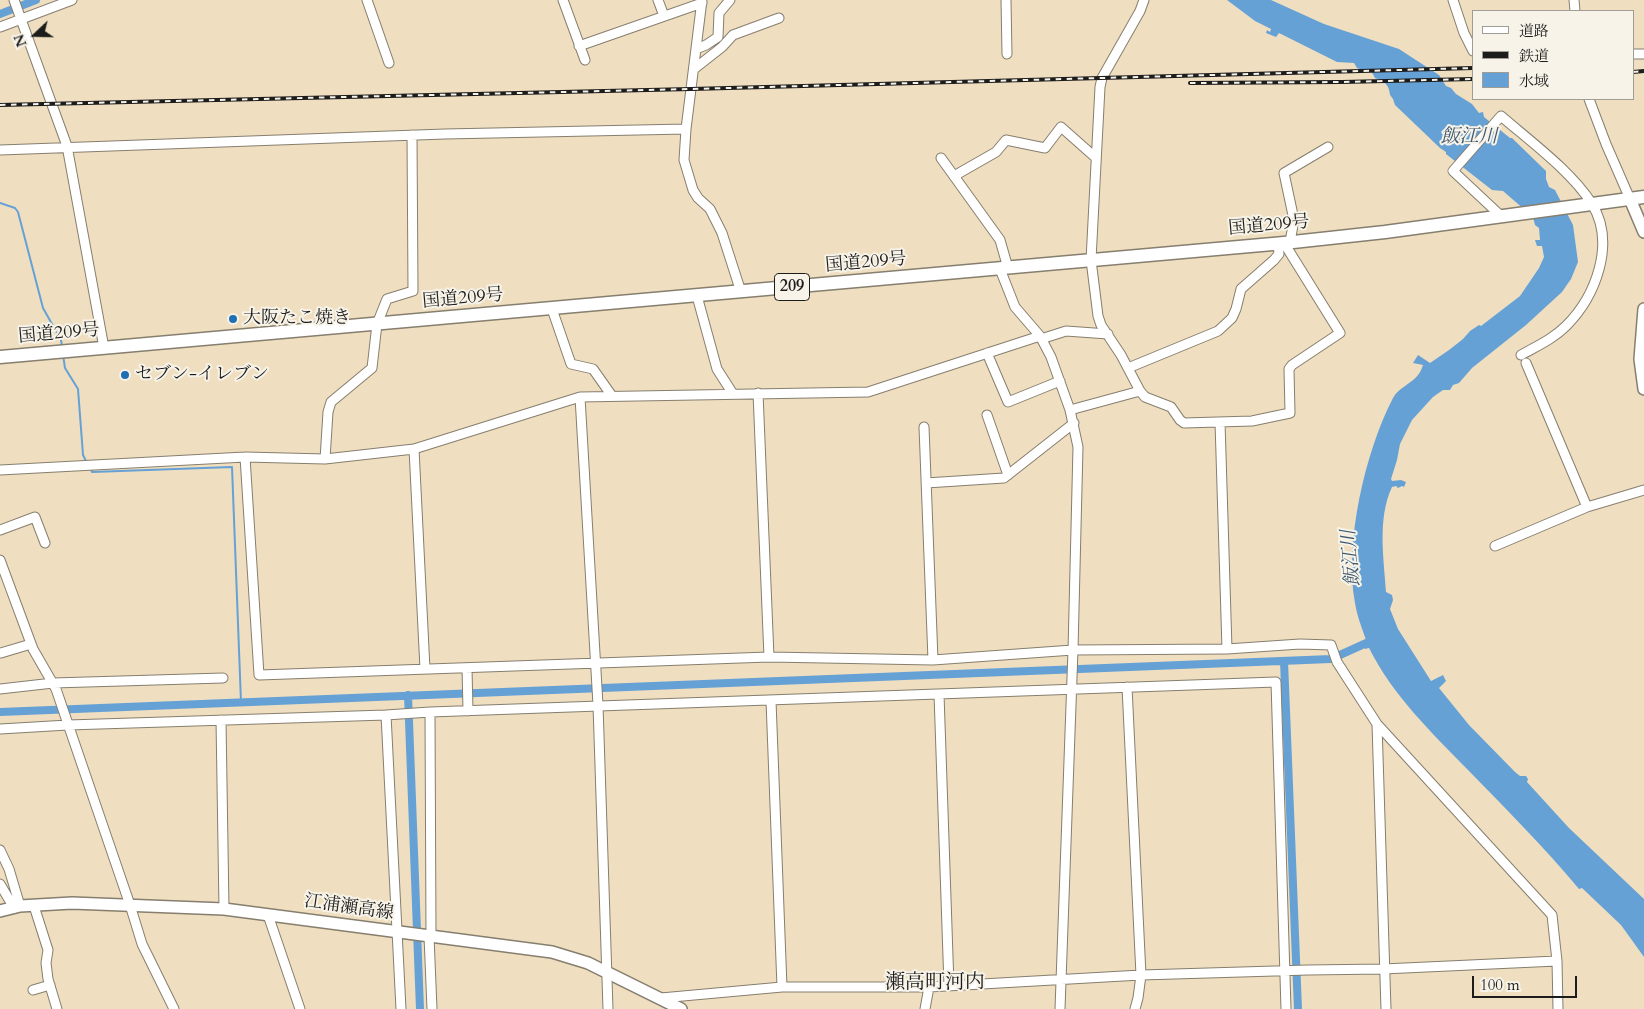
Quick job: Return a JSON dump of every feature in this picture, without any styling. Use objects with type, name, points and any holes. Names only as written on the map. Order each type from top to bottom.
[{"type":"highway","name":"国道209号","points":[[0,357],[1284,242],[1385,232],[1644,197]]},
{"type":"main road","points":[[1630,199],[1644,232]]},
{"type":"main road","points":[[1644,309],[1640,359],[1644,389]]},
{"type":"main road","name":"江浦瀬高線","points":[[0,911],[17,907],[72,903],[224,909],[552,952],[580,960],[681,1009]]},
{"type":"street","points":[[14,0],[67,146],[104,348]]},
{"type":"street","points":[[0,26],[72,0]]},
{"type":"street","points":[[367,0],[389,63]]},
{"type":"street","points":[[563,0],[585,60]]},
{"type":"street","points":[[658,0],[664,16]]},
{"type":"street","points":[[696,49],[718,37],[720,13],[730,0]]},
{"type":"street","points":[[1006,0],[1007,54]]},
{"type":"street","points":[[1144,0],[1140,12],[1102,78],[1100,87],[1091,260],[1098,316],[1145,397],[1171,408],[1180,420],[1184,422],[1252,421],[1290,413],[1289,369],[1292,364],[1340,333],[1284,242]]},
{"type":"street","points":[[1453,0],[1464,33],[1472,49]]},
{"type":"street","points":[[579,46],[702,2],[686,129],[684,160],[698,198],[710,209],[722,233],[741,292]]},
{"type":"street","points":[[694,68],[722,47],[733,35],[779,18]]},
{"type":"street","points":[[1589,100],[1630,199]]},
{"type":"street","points":[[1506,215],[1453,171],[1501,116],[1576,182],[1600,221],[1603,250],[1596,281],[1588,298],[1565,327],[1523,359],[1587,507]]},
{"type":"street","points":[[954,176],[996,152],[1006,140],[1045,148],[1061,127],[1096,158]]},
{"type":"street","points":[[0,150],[67,146],[412,135],[686,129]]},
{"type":"street","points":[[325,459],[328,412],[331,402],[372,368],[378,324],[388,299],[412,291],[412,135]]},
{"type":"street","points":[[1128,368],[1218,331],[1226,325],[1236,310],[1241,289],[1279,254],[1294,220],[1284,173],[1328,147]]},
{"type":"street","points":[[941,158],[1000,240],[1004,268],[1015,307],[1041,338],[1051,358],[1074,423],[1078,447],[1073,650],[1060,1009]]},
{"type":"street","points":[[697,296],[718,369],[733,394]]},
{"type":"street","points":[[552,308],[571,364],[593,369],[612,396]]},
{"type":"street","points":[[0,470],[245,457],[325,459],[414,449],[580,397],[868,392],[987,353],[1066,331],[1108,334]]},
{"type":"street","points":[[987,353],[1008,402],[1060,381]]},
{"type":"street","points":[[1070,410],[1140,391]]},
{"type":"street","points":[[758,393],[769,657]]},
{"type":"street","points":[[580,397],[598,705],[608,1009]]},
{"type":"street","points":[[986,415],[1008,475]]},
{"type":"street","points":[[1220,422],[1227,649]]},
{"type":"street","points":[[926,483],[1004,478],[1074,423]]},
{"type":"street","points":[[924,427],[933,660]]},
{"type":"street","points":[[414,449],[425,669]]},
{"type":"street","points":[[245,457],[259,675],[425,669],[467,670],[769,657],[933,660],[1073,650],[1227,649],[1300,644],[1330,645],[1337,662],[1377,724],[1552,915],[1557,961],[1558,1009]]},
{"type":"street","points":[[1495,546],[1587,507],[1644,490]]},
{"type":"street","points":[[0,530],[35,517],[45,543]]},
{"type":"street","points":[[0,560],[31,644],[54,686],[148,958],[174,1009]]},
{"type":"street","points":[[1,653],[31,644]]},
{"type":"street","points":[[467,670],[468,709]]},
{"type":"street","points":[[0,689],[223,678]]},
{"type":"street","points":[[0,729],[67,722],[386,715],[468,709],[939,694],[1071,687],[1276,682],[1286,1009]]},
{"type":"street","points":[[1127,687],[1141,975],[1138,998],[1134,1009]]},
{"type":"street","points":[[939,694],[949,986]]},
{"type":"street","points":[[771,700],[782,988]]},
{"type":"street","points":[[430,712],[430,936],[432,1009]]},
{"type":"street","points":[[386,715],[400,933],[402,1009]]},
{"type":"street","points":[[221,720],[224,909]]},
{"type":"street","points":[[1377,724],[1386,1009]]},
{"type":"street","points":[[0,850],[9,869],[17,907]]},
{"type":"street","points":[[0,884],[17,907]]},
{"type":"street","points":[[34,906],[48,950],[46,963],[57,1009]]},
{"type":"street","points":[[268,915],[300,1009]]},
{"type":"street","points":[[660,998],[782,988],[929,987],[1141,975],[1384,969],[1557,961]]},
{"type":"street","points":[[33,990],[50,986]]},
{"type":"street","points":[[925,1009],[929,987]]},
{"type":"water","name":"飯江川","points":[[1227,0],[1271,0],[1324,24],[1399,49],[1439,75],[1446,86],[1472,104],[1479,113],[1483,112],[1484,117],[1512,138],[1546,171],[1549,187],[1555,190],[1573,225],[1578,262],[1571,279],[1562,292],[1526,325],[1472,368],[1459,383],[1453,385],[1450,390],[1443,390],[1433,397],[1412,420],[1400,444],[1391,479],[1392,481],[1401,480],[1406,482],[1404,487],[1392,487],[1384,512],[1383,553],[1386,592],[1392,595],[1393,600],[1390,609],[1398,629],[1431,681],[1443,675],[1446,681],[1439,688],[1469,725],[1515,772],[1520,776],[1526,776],[1527,782],[1569,828],[1644,899],[1644,957],[1621,925],[1582,888],[1579,889],[1401,698],[1369,648],[1365,649],[1363,643],[1366,640],[1355,603],[1352,579],[1352,553],[1359,498],[1374,444],[1393,398],[1398,391],[1412,381],[1419,373],[1423,365],[1413,363],[1418,355],[1430,363],[1463,339],[1470,331],[1479,325],[1481,326],[1520,296],[1539,268],[1544,257],[1542,246],[1537,246],[1535,240],[1540,240],[1539,228],[1535,225],[1533,217],[1503,191],[1492,190],[1446,154],[1395,105],[1387,86],[1384,82],[1375,78],[1369,70],[1357,68],[1354,63],[1337,62],[1279,33],[1276,37],[1266,33],[1267,30],[1270,32],[1271,29],[1255,21]]},
{"type":"waterway","points":[[0,14],[36,0]]},
{"type":"waterway","points":[[0,203],[15,208],[18,212],[43,308],[61,340],[62,346]]},
{"type":"waterway","points":[[63,355],[65,368],[78,389],[83,455],[87,463]]},
{"type":"waterway","points":[[90,467],[92,472],[232,467],[241,702]]},
{"type":"waterway","points":[[0,712],[1331,659],[1373,640]]},
{"type":"waterway","points":[[1284,661],[1298,1009]]},
{"type":"waterway","points":[[408,695],[420,1009]]},
{"type":"railway","points":[[0,105],[1472,68]]},
{"type":"railway","points":[[1634,72],[1644,71]]},
{"type":"railway","points":[[1190,83],[1472,79]]},
{"type":"place","name":"大阪たこ焼き","points":[[233,319]]},
{"type":"place","name":"セブン-イレブン","points":[[125,375]]},
{"type":"district","name":"瀬高町河内","points":[[935,983]]}]
